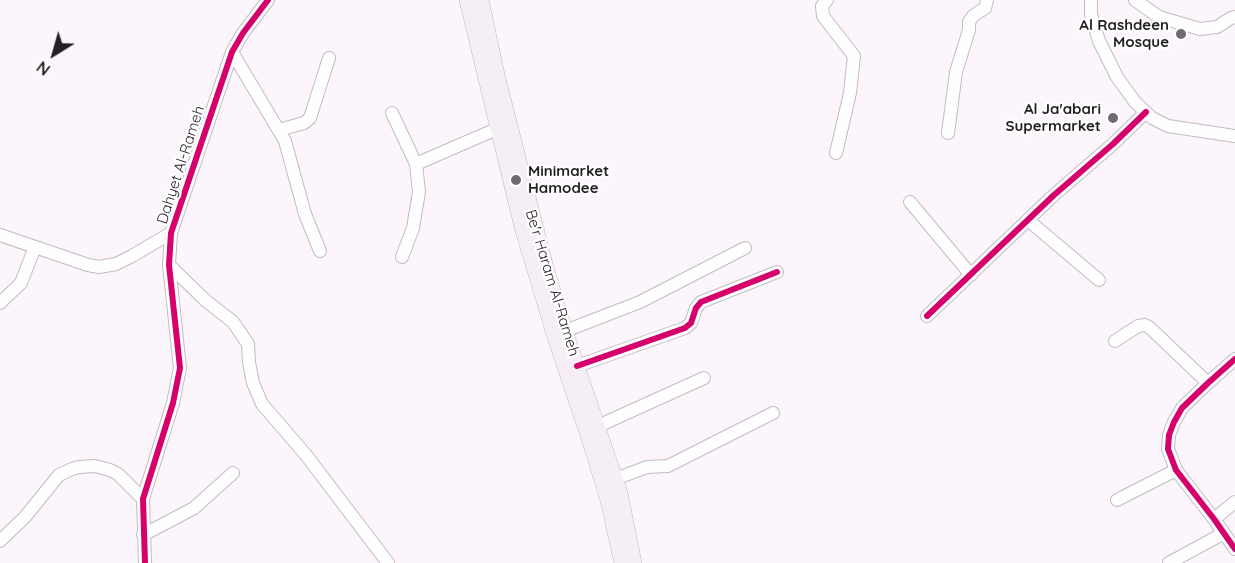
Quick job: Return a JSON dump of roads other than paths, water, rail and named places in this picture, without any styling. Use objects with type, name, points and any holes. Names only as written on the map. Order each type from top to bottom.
[{"type":"main road","name":"Be'r Haram Al-Rameh","points":[[468,0],[522,227],[608,500],[622,563]]},
{"type":"main road","name":"Be'r Haram Al-Rameh","points":[[481,0],[497,75],[546,268],[564,330],[620,493],[634,563]]},
{"type":"street","name":"Dahyet Al-Rameh","points":[[145,563],[143,499],[173,403],[180,368],[169,265],[171,233],[232,52],[255,14],[268,0]]},
{"type":"street","points":[[827,0],[822,6],[823,15],[854,56],[850,93],[836,153]]},
{"type":"street","points":[[948,133],[956,72],[970,20],[985,8],[987,0]]},
{"type":"street","points":[[1091,0],[1091,14],[1099,41],[1117,77],[1135,102],[1152,118],[1168,126],[1235,136]]},
{"type":"street","points":[[1135,0],[1159,16],[1200,29],[1217,27],[1235,17]]},
{"type":"street","points":[[232,52],[285,141],[305,214],[320,251]]},
{"type":"street","points":[[279,130],[304,123],[310,118],[329,58]]},
{"type":"street","points":[[927,316],[1146,112]]},
{"type":"street","points":[[392,113],[416,164],[419,192],[413,228],[402,257]]},
{"type":"street","points":[[1197,129],[1208,127],[1235,129]]},
{"type":"street","points":[[416,164],[499,128]]},
{"type":"street","points":[[910,202],[971,275]]},
{"type":"street","points":[[1028,220],[1100,280]]},
{"type":"street","points":[[0,234],[88,265],[103,267],[116,264],[132,256],[171,233]]},
{"type":"street","points":[[0,303],[21,283],[35,247]]},
{"type":"street","points":[[564,330],[640,302],[745,248]]},
{"type":"street","points":[[169,265],[205,300],[233,322],[248,344],[253,383],[262,404],[306,455],[388,563]]},
{"type":"street","points":[[577,366],[685,328],[691,323],[696,308],[701,303],[777,272]]},
{"type":"street","points":[[1115,341],[1138,326],[1145,325],[1208,383]]},
{"type":"street","points":[[1235,359],[1182,408],[1169,435],[1168,449],[1176,470],[1235,549]]},
{"type":"street","points":[[598,426],[704,378]]},
{"type":"street","points":[[615,478],[647,467],[668,466],[773,413]]},
{"type":"street","points":[[0,541],[25,518],[59,475],[72,469],[95,466],[110,470],[118,474],[143,499]]},
{"type":"street","points":[[1118,500],[1176,470]]},
{"type":"street","points":[[143,535],[194,508],[233,473]]},
{"type":"street","points":[[1214,519],[1235,502]]},
{"type":"street","points":[[1169,563],[1224,533]]},
{"type":"place","name":"Al Rashdeen Mosque","points":[[1181,34]]},
{"type":"place","name":"Al Ja'abari Supermarket","points":[[1113,118]]},
{"type":"place","name":"Minimarket Hamodee","points":[[516,180]]}]
